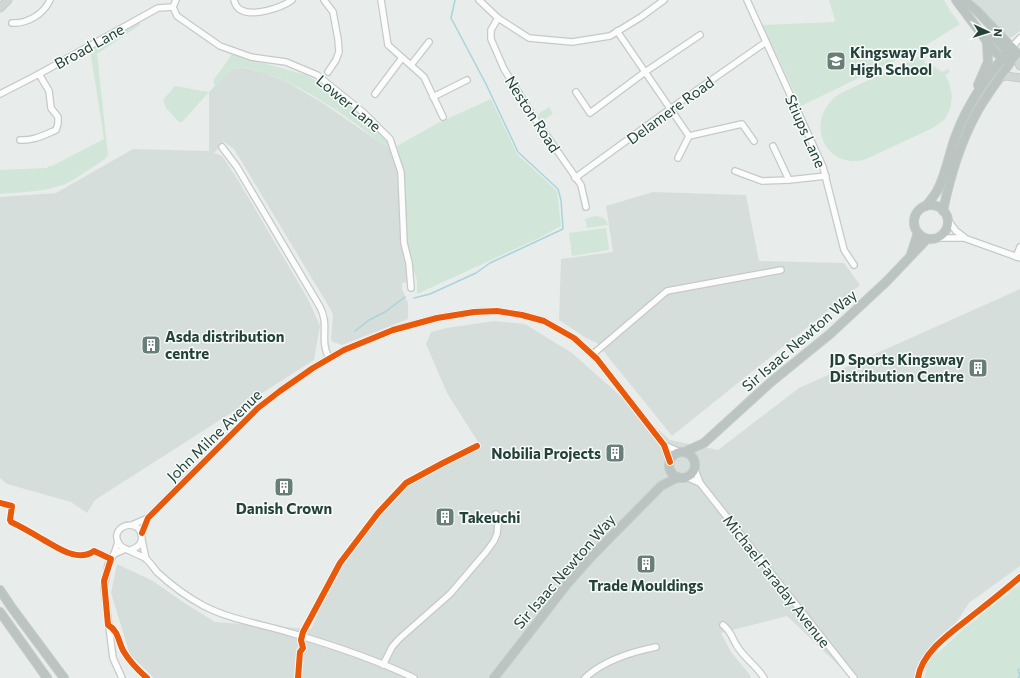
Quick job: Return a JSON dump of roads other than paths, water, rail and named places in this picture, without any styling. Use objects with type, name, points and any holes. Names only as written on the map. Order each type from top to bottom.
[{"type":"highway","points":[[956,0],[995,52],[1013,54]]},
{"type":"highway","points":[[963,0],[978,11],[1013,54]]},
{"type":"highway","points":[[926,206],[937,192],[942,181],[956,134],[987,67],[987,42]]},
{"type":"highway","points":[[945,215],[936,206],[926,206],[921,208],[915,217],[915,228],[918,233],[931,238],[944,233],[947,224],[945,215],[949,181],[959,152],[978,110],[1013,54]]},
{"type":"highway","points":[[969,108],[993,69],[1013,54]]},
{"type":"highway","name":"Sir Isaac Newton Way","points":[[910,256],[918,233]]},
{"type":"highway","name":"Sir Isaac Newton Way","points":[[682,452],[704,443],[771,382],[830,334],[872,292],[931,238]]},
{"type":"highway","name":"Sir Isaac Newton Way","points":[[694,464],[704,443]]},
{"type":"highway","points":[[682,452],[690,455],[694,464],[691,473],[682,477],[672,472],[670,465],[673,455],[682,452]]},
{"type":"highway","name":"Sir Isaac Newton Way","points":[[661,486],[670,465]]},
{"type":"highway","name":"Sir Isaac Newton Way","points":[[494,678],[568,583],[614,532],[661,486],[682,477]]},
{"type":"highway","points":[[0,590],[64,678]]},
{"type":"highway","points":[[0,612],[47,678]]},
{"type":"main road","points":[[0,8],[8,0]]},
{"type":"main road","points":[[1013,54],[1020,66]]},
{"type":"main road","points":[[1013,54],[1020,70]]},
{"type":"main road","points":[[999,78],[1007,76],[1020,78]]},
{"type":"street","points":[[12,23],[21,23],[34,18],[50,0]]},
{"type":"street","points":[[173,7],[176,0]]},
{"type":"street","points":[[234,0],[238,8],[248,13],[284,5],[292,0]]},
{"type":"street","points":[[324,0],[333,12],[339,52],[336,60],[328,72]]},
{"type":"street","points":[[380,0],[388,45],[424,77],[443,117]]},
{"type":"street","points":[[479,0],[498,18],[529,38],[572,42],[610,36],[642,17],[660,1]]},
{"type":"street","name":"Stiups Lane","points":[[747,0],[823,167],[844,250],[854,266]]},
{"type":"street","name":"Broad Lane","points":[[0,94],[158,8],[173,7]]},
{"type":"street","name":"Lower Lane","points":[[173,7],[177,16],[220,46],[251,57],[286,62],[317,75],[364,113],[390,139],[401,172],[404,243],[409,263],[409,286]]},
{"type":"street","name":"Neston Road","points":[[498,18],[491,30],[491,39],[504,69],[532,116],[581,185],[586,206]]},
{"type":"street","points":[[617,31],[689,136]]},
{"type":"street","points":[[576,92],[590,113],[645,72],[700,35]]},
{"type":"street","points":[[1013,54],[1020,38]]},
{"type":"street","points":[[411,65],[429,42]]},
{"type":"street","name":"Delamere Road","points":[[575,178],[766,42]]},
{"type":"street","points":[[375,94],[402,58]]},
{"type":"street","points":[[20,140],[29,141],[42,136],[56,130],[58,124],[58,117],[51,108],[49,91],[39,74]]},
{"type":"street","points":[[433,96],[467,80]]},
{"type":"street","points":[[689,136],[742,124],[754,141]]},
{"type":"street","points":[[678,158],[689,136]]},
{"type":"street","points":[[773,146],[789,180]]},
{"type":"street","points":[[222,148],[237,167],[320,307],[325,320],[324,346],[329,358]]},
{"type":"street","points":[[734,171],[762,181],[826,176]]},
{"type":"street","points":[[945,215],[956,231],[964,238]]},
{"type":"street","points":[[931,238],[964,238],[1018,257],[1020,247]]},
{"type":"street","points":[[593,354],[667,291],[781,270]]},
{"type":"street","name":"John Milne Avenue","points":[[132,525],[148,518],[258,408],[280,391],[329,358],[374,338],[410,325],[456,315],[489,311],[522,314],[565,332],[582,344],[593,354],[664,445],[670,465]]},
{"type":"street","name":"John Milne Avenue","points":[[664,445],[682,452]]},
{"type":"street","points":[[694,464],[700,483]]},
{"type":"street","points":[[682,477],[700,483]]},
{"type":"street","name":"Michael Faraday Avenue","points":[[700,483],[854,678]]},
{"type":"street","points":[[384,665],[395,642],[450,594],[465,579],[490,547],[496,538],[498,529],[496,514]]},
{"type":"street","name":"John Milne Avenue","points":[[142,536],[148,518]]},
{"type":"street","points":[[122,678],[113,658],[104,588],[107,570],[118,542],[117,537],[120,529],[127,525],[132,525],[138,528],[142,536],[146,559]]},
{"type":"street","points":[[114,554],[138,546],[142,536]]},
{"type":"street","points":[[118,542],[122,548],[128,549],[146,559],[157,572],[177,589],[210,609],[251,623],[316,640],[384,665],[410,677]]},
{"type":"street","points":[[723,625],[730,630],[738,648],[761,672],[764,678]]},
{"type":"street","points":[[585,678],[607,663],[620,657],[656,647]]},
{"type":"waterway","points":[[414,298],[430,294],[476,273],[490,263],[563,229],[561,200],[558,189],[518,152],[486,84],[451,18],[455,0]]},
{"type":"waterway","points":[[355,331],[369,320],[385,312],[405,297]]},
{"type":"waterway","points":[[1018,678],[1020,676],[1018,670],[1020,669]]},
{"type":"place","name":"Kingsway Park High School","points":[[836,61]]},
{"type":"place","name":"Asda distribution centre","points":[[151,345]]},
{"type":"place","name":"JD Sports Kingsway Distribution Centre","points":[[978,368]]},
{"type":"place","name":"Nobilia Projects","points":[[615,453]]},
{"type":"place","name":"Danish Crown","points":[[284,487]]},
{"type":"place","name":"Takeuchi","points":[[445,517]]},
{"type":"place","name":"Trade Mouldings","points":[[646,564]]}]
